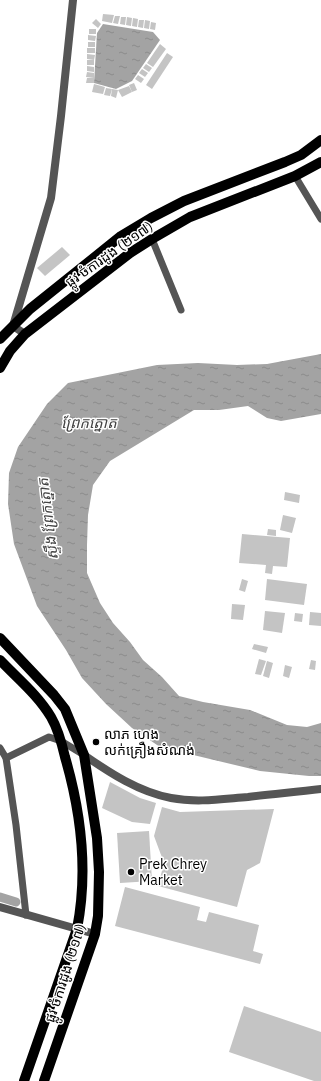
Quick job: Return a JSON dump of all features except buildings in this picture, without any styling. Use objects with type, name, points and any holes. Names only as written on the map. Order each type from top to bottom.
[{"type":"main road","name":"ផ្លូវ ចំការដូង (២១៧)","points":[[0,339],[30,309],[121,236],[184,201],[295,158],[313,147],[321,140]]},
{"type":"main road","name":"ផ្លូវ ចំការដូង (២១៧)","points":[[0,368],[10,351],[25,334],[130,253],[152,238],[190,217],[295,176],[321,162]]},
{"type":"main road","name":"ផ្លូវ ចំការដូង (២១៧)","points":[[0,638],[65,709],[84,755],[97,838],[99,872],[98,916],[95,934],[44,1081]]},
{"type":"main road","name":"ផ្លូវ ចំការដូង (២១៧)","points":[[0,660],[43,706],[52,719],[61,741],[74,788],[82,870],[80,913],[77,929],[24,1081]]},
{"type":"street","points":[[0,333],[12,326],[51,198],[61,116],[72,0]]},
{"type":"street","points":[[295,176],[321,219]]},
{"type":"street","points":[[152,238],[181,310]]},
{"type":"street","points":[[12,326],[25,334]]},
{"type":"street","points":[[6,758],[49,738],[61,741],[108,771],[137,786],[152,793],[170,798],[207,800],[321,789]]},
{"type":"street","points":[[0,748],[6,758],[16,824],[26,915]]},
{"type":"street","points":[[0,907],[95,934]]},
{"type":"water","points":[[103,24],[153,32],[160,40],[132,81],[116,89],[94,83],[97,33]]},
{"type":"water","name":"ព្រែកត្នោត","points":[[321,354],[321,414],[281,421],[267,418],[248,406],[219,410],[194,410],[110,461],[93,485],[88,515],[87,573],[100,603],[113,623],[130,642],[143,660],[162,677],[179,696],[203,702],[250,710],[287,725],[307,727],[321,723],[321,776],[260,771],[160,747],[132,728],[106,704],[82,678],[66,650],[37,606],[14,544],[8,504],[9,473],[18,447],[47,404],[68,383],[157,365],[198,363],[237,365],[267,364]]},
{"type":"waterway","points":[[0,897],[16,902]]},
{"type":"place","name":"លាភ ហេង លក់គ្រឿងសំណង់","points":[[96,742]]},
{"type":"place","name":"Prek Chrey Market","points":[[131,872]]},
{"type":"water label","name":"ស្ទឹង ព្រែកត្នោត","points":[[48,519]]}]
